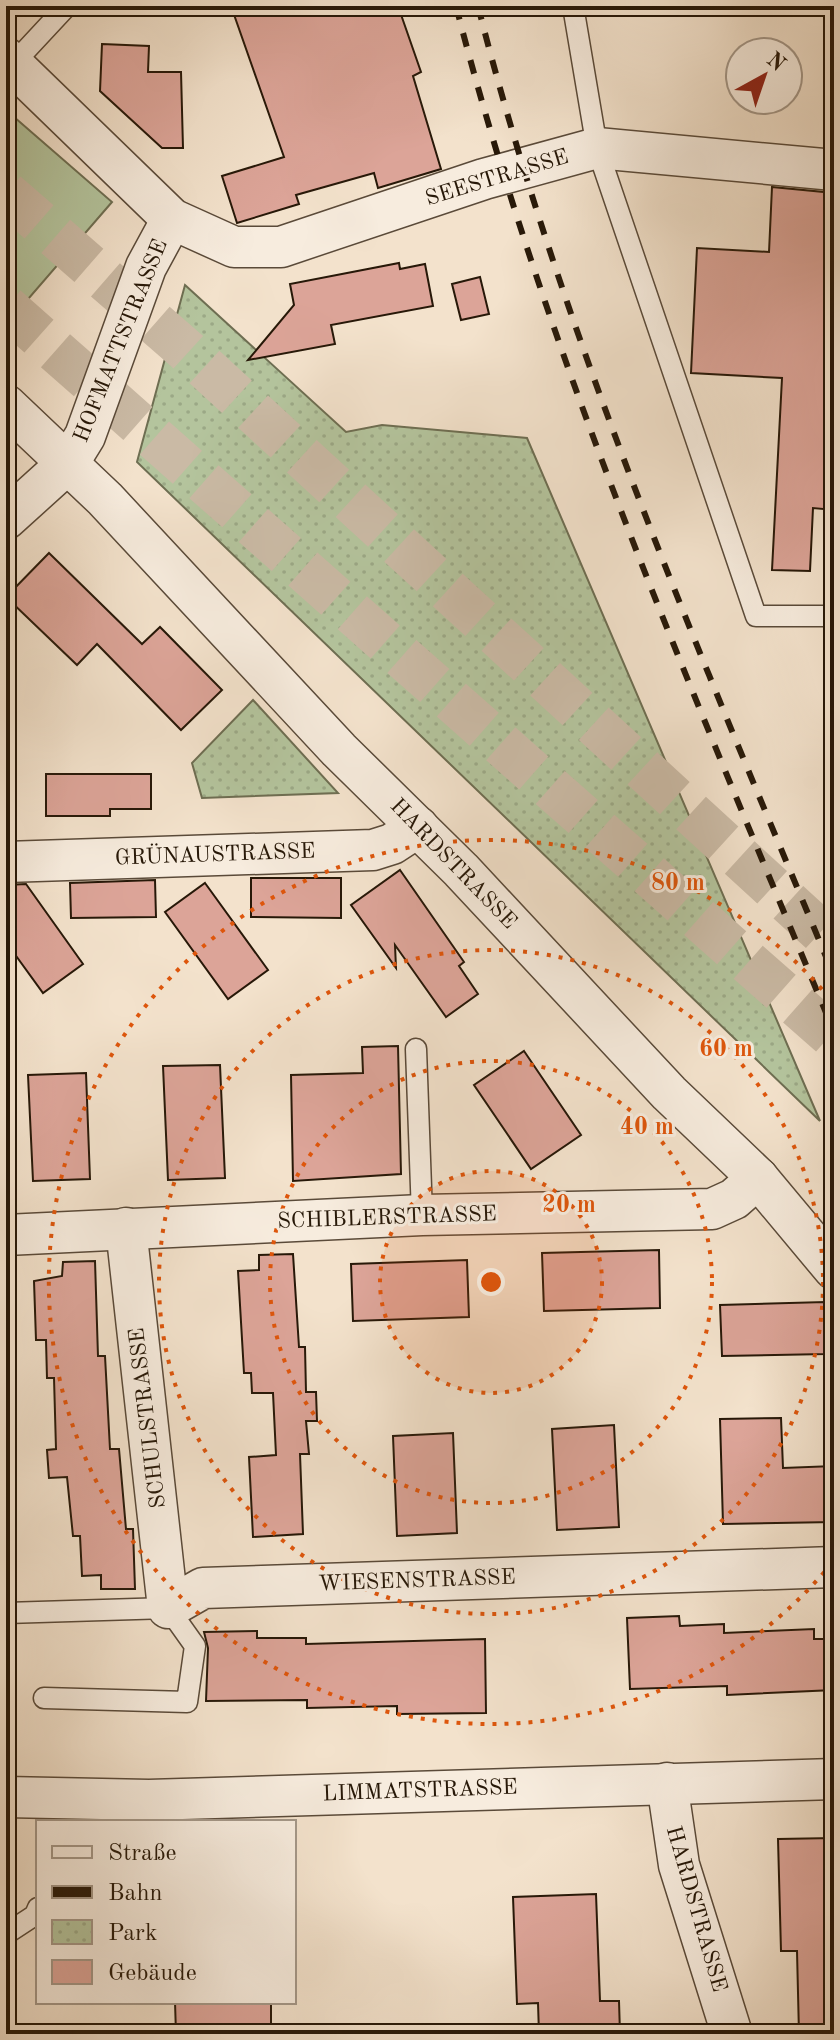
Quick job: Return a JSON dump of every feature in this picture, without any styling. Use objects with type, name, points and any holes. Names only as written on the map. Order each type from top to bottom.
[{"type":"street","name":"SEESTRASSE","points":[[9,61],[172,219],[234,247],[281,247],[484,179],[597,148],[834,170]]},
{"type":"street","name":"HOFMATTSTRASSE","points":[[6,519],[69,462],[85,436],[146,267],[172,219]]},
{"type":"street","name":"HOFMATTSTRASSE","points":[[6,405],[69,462]]},
{"type":"street","name":"HARDSTRASSE","points":[[69,462],[339,750],[418,827],[669,1093],[758,1178],[834,1269]]},
{"type":"street","name":"GRÜNAUSTRASSE","points":[[6,862],[373,850],[392,844],[418,827]]},
{"type":"street","name":"SCHIBLERSTRASSE","points":[[6,1235],[422,1215],[712,1209],[734,1199],[758,1178]]},
{"type":"street","name":"SCHULSTRASSE","points":[[126,1228],[168,1608]]},
{"type":"street","name":"WIESENSTRASSE","points":[[168,1608],[203,1588],[834,1567]]},
{"type":"street","name":"LIMMATSTRASSE","points":[[29,1805],[834,1779]]},
{"type":"street","name":"HARDSTRASSE","points":[[667,1783],[679,1865],[732,2034]]},
{"type":"lane","points":[[9,61],[67,6]]},
{"type":"lane","points":[[573,6],[597,148],[756,616],[834,616]]},
{"type":"lane","points":[[416,1049],[422,1215]]},
{"type":"lane","points":[[44,1698],[187,1702],[195,1646],[168,1608]]},
{"type":"lane","name":"WIESENSTRASSE","points":[[6,1613],[168,1608]]},
{"type":"lane","points":[[6,1934],[25,1923],[36,1910]]},
{"type":"green space","points":[[6,110],[112,202],[16,313],[6,304]]},
{"type":"green space","points":[[185,285],[346,432],[382,425],[527,438],[820,1121],[137,462]]},
{"type":"green space","points":[[253,700],[338,793],[202,798],[192,763]]},
{"type":"building","points":[[231,6],[398,6],[421,72],[413,76],[441,169],[378,188],[374,173],[296,195],[299,204],[237,223],[222,176],[284,157]]},
{"type":"building","points":[[102,44],[149,46],[148,72],[181,72],[183,148],[162,148],[100,91]]},
{"type":"building","points":[[772,187],[834,193],[834,510],[813,508],[810,571],[772,570],[782,378],[691,373],[697,248],[769,252]]},
{"type":"building","points":[[399,263],[400,269],[425,264],[433,306],[331,325],[335,344],[248,360],[294,305],[290,284]]},
{"type":"building","points":[[480,277],[489,314],[461,320],[452,284]]},
{"type":"building","points":[[49,553],[142,644],[160,627],[222,690],[181,730],[97,644],[77,665],[6,597]]},
{"type":"building","points":[[46,774],[151,774],[151,809],[110,809],[110,816],[46,816]]},
{"type":"building","points":[[400,870],[464,962],[459,966],[478,994],[446,1017],[395,945],[396,968],[351,905]]},
{"type":"building","points":[[251,878],[341,878],[341,918],[251,917]]},
{"type":"building","points":[[155,880],[156,917],[71,918],[70,883]]},
{"type":"building","points":[[205,883],[268,970],[228,999],[165,912]]},
{"type":"building","points":[[26,884],[83,964],[43,993],[6,942],[6,885]]},
{"type":"building","points":[[398,1046],[401,1174],[293,1181],[291,1075],[363,1073],[362,1047]]},
{"type":"building","points":[[524,1051],[581,1135],[531,1169],[474,1085]]},
{"type":"building","points":[[220,1065],[225,1178],[168,1180],[163,1066]]},
{"type":"building","points":[[86,1073],[90,1179],[33,1181],[28,1075]]},
{"type":"building","points":[[659,1250],[660,1308],[544,1311],[542,1253]]},
{"type":"building","points":[[293,1254],[299,1347],[305,1347],[306,1392],[316,1392],[317,1421],[306,1421],[309,1454],[300,1454],[303,1534],[253,1537],[249,1457],[276,1455],[273,1393],[252,1393],[251,1373],[244,1373],[238,1271],[259,1270],[259,1255]]},
{"type":"building","points":[[467,1260],[469,1317],[353,1321],[351,1264]]},
{"type":"building","points":[[95,1261],[98,1356],[105,1356],[110,1449],[119,1449],[126,1529],[133,1529],[135,1589],[101,1589],[101,1575],[82,1576],[80,1536],[73,1536],[67,1477],[49,1478],[47,1450],[56,1449],[54,1378],[47,1378],[46,1340],[36,1340],[34,1281],[62,1276],[63,1262]]},
{"type":"building","points":[[825,1302],[826,1354],[722,1356],[720,1305]]},
{"type":"building","points":[[781,1418],[783,1468],[834,1466],[834,1522],[723,1524],[720,1419]]},
{"type":"building","points":[[614,1425],[619,1527],[557,1530],[552,1429]]},
{"type":"building","points":[[453,1433],[457,1533],[397,1536],[393,1436]]},
{"type":"building","points":[[679,1616],[680,1626],[724,1624],[724,1633],[814,1629],[814,1639],[834,1639],[834,1690],[727,1695],[727,1686],[630,1689],[627,1618]]},
{"type":"building","points":[[257,1631],[257,1638],[306,1638],[306,1644],[485,1639],[486,1713],[397,1714],[397,1706],[307,1708],[307,1700],[206,1701],[208,1648],[204,1632]]},
{"type":"building","points":[[834,1838],[834,2034],[799,2034],[797,1951],[781,1951],[778,1839]]},
{"type":"building","points":[[596,1894],[600,2001],[619,2001],[620,2034],[539,2034],[538,2003],[517,2004],[513,1897]]},
{"type":"building","points":[[175,2004],[271,2004],[271,2034],[176,2034]]},
{"type":"tunnel","points":[[6,193],[187,351],[834,944]]},
{"type":"tunnel","points":[[6,307],[834,1038]]},
{"type":"railway","points":[[456,6],[493,138],[579,397],[677,653],[834,1032]]},
{"type":"railway","points":[[478,6],[512,131],[593,376],[686,618],[834,976]]}]
